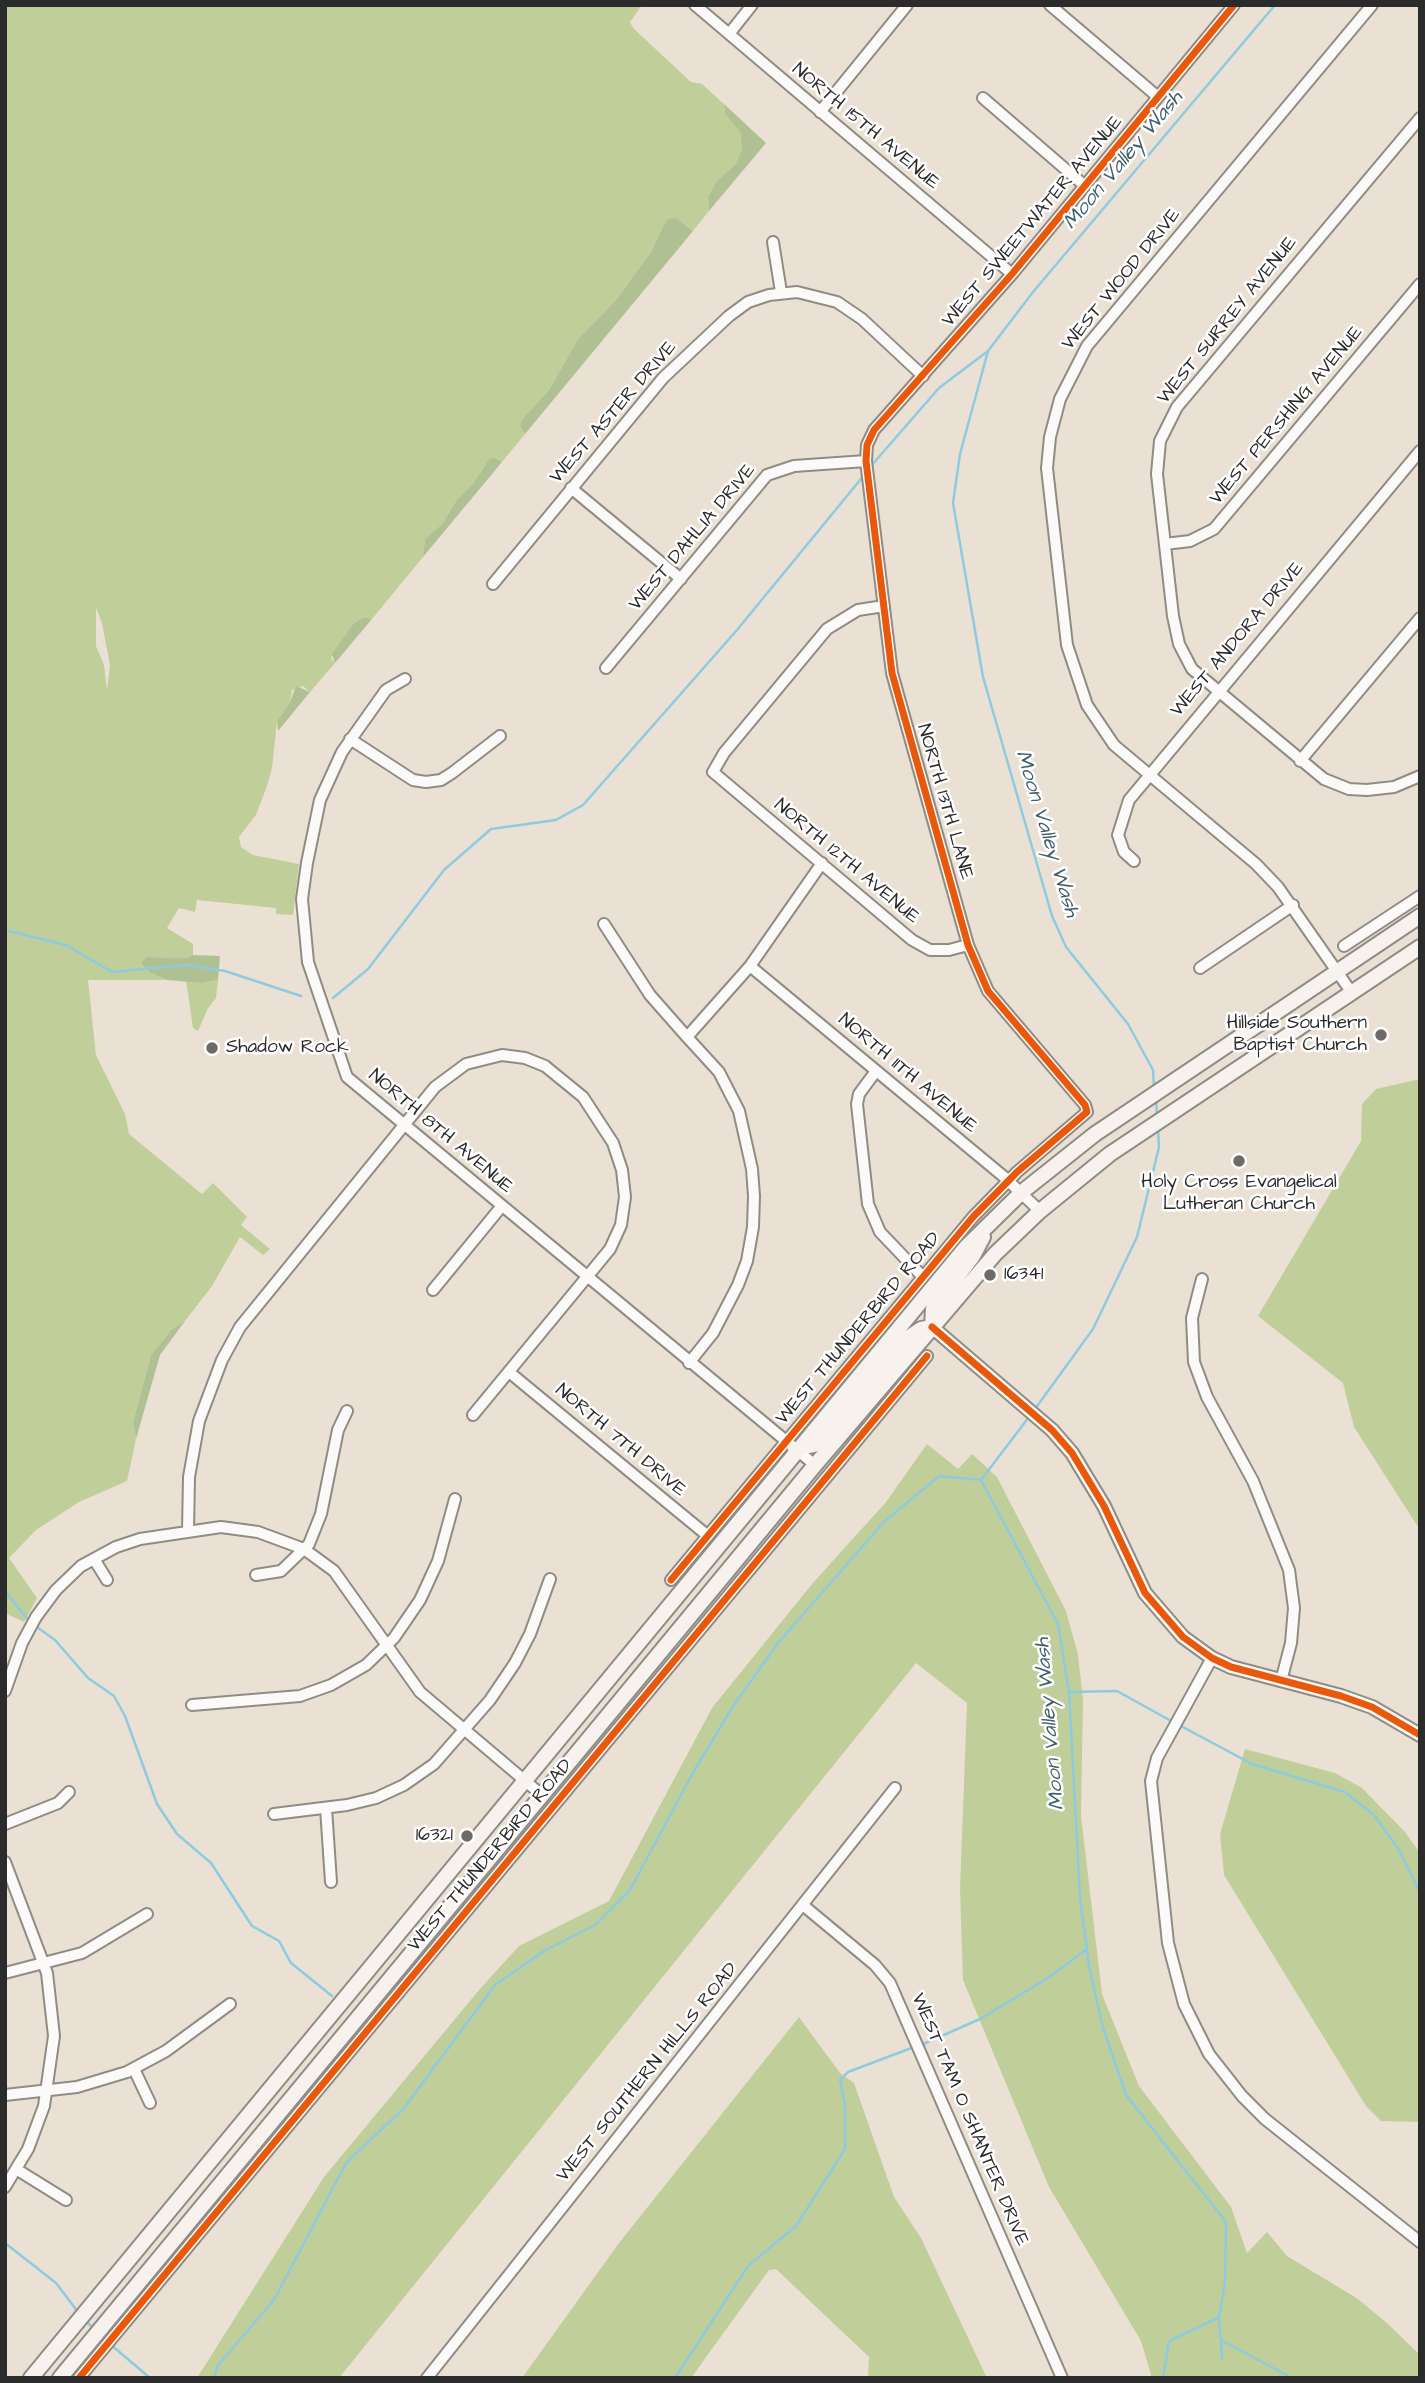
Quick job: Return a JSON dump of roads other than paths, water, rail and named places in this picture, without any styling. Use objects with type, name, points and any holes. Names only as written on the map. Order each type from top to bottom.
[{"type":"main road","name":"WEST THUNDERBIRD ROAD","points":[[31,2378],[558,1744],[790,1446],[966,1247],[1022,1192],[1095,1134],[1420,916]]},
{"type":"main road","name":"WEST THUNDERBIRD ROAD","points":[[60,2378],[190,2232],[370,2005],[542,1796],[580,1762],[815,1465],[888,1391],[932,1327],[989,1261],[1040,1211],[1110,1154],[1420,947]]},
{"type":"main road","points":[[1198,1065],[1212,1087]]},
{"type":"main road","points":[[790,1446],[814,1445],[906,1339],[921,1329],[932,1327],[933,1310],[972,1256],[990,1223]]},
{"type":"main road","points":[[558,1744],[580,1762]]},
{"type":"main road","points":[[353,1991],[370,2005]]},
{"type":"street","name":"NORTH 15TH AVENUE","points":[[695,5],[1012,274]]},
{"type":"street","points":[[729,34],[752,5]]},
{"type":"street","points":[[820,111],[907,5]]},
{"type":"street","points":[[1050,5],[1158,97]]},
{"type":"street","name":"WEST WOOD DRIVE","points":[[1352,993],[1293,905],[1256,864],[1114,745],[1087,705],[1071,662],[1047,467],[1050,437],[1060,399],[1074,367],[1109,318],[1372,5]]},
{"type":"street","name":"WEST SWEETWATER AVENUE","points":[[867,463],[867,445],[874,430],[1012,274],[1229,7]]},
{"type":"street","points":[[983,98],[1085,186]]},
{"type":"street","name":"WEST SURREY AVENUE","points":[[1420,118],[1172,416],[1158,454],[1157,474],[1179,645],[1192,669],[1324,779],[1349,789],[1394,787],[1420,776]]},
{"type":"street","points":[[773,242],[781,292],[811,293],[845,306],[923,376]]},
{"type":"street","name":"WEST PERSHING AVENUE","points":[[1165,544],[1190,541],[1214,529],[1420,284]]},
{"type":"street","name":"WEST ASTER DRIVE","points":[[493,584],[663,379],[710,333],[748,302],[781,292]]},
{"type":"street","name":"WEST ANDORA DRIVE","points":[[1134,861],[1124,852],[1118,835],[1129,800],[1420,451]]},
{"type":"street","name":"NORTH 13TH LANE","points":[[867,463],[892,673],[968,945],[988,991],[1084,1105],[1087,1112]]},
{"type":"street","name":"WEST DAHLIA DRIVE","points":[[606,668],[767,475],[794,466],[867,463]]},
{"type":"street","points":[[571,488],[681,579]]},
{"type":"street","name":"NORTH 12TH AVENUE","points":[[884,606],[858,610],[827,629],[724,753],[713,772],[922,947],[949,950],[968,945]]},
{"type":"street","points":[[1300,761],[1420,618]]},
{"type":"street","name":"NORTH 8TH AVENUE","points":[[405,679],[386,690],[350,739],[333,768],[318,810],[304,887],[303,931],[313,977],[347,1077],[815,1465]]},
{"type":"street","points":[[350,739],[413,780],[426,782],[441,780],[500,736]]},
{"type":"street","points":[[687,1037],[750,966],[822,863]]},
{"type":"street","points":[[1344,946],[1420,896]]},
{"type":"street","points":[[1200,968],[1293,905]]},
{"type":"street","points":[[604,924],[650,995],[719,1072],[739,1111],[752,1169],[753,1227],[747,1261],[738,1285],[713,1333],[689,1363]]},
{"type":"street","points":[[1370,928],[1379,943]]},
{"type":"street","name":"NORTH 11TH AVENUE","points":[[750,966],[1022,1192],[1040,1211]]},
{"type":"street","points":[[188,1531],[194,1441],[208,1391],[222,1360],[257,1304],[402,1125],[449,1074],[485,1058],[502,1055],[525,1058],[545,1066],[583,1097],[613,1143],[622,1170],[625,1197],[621,1225],[610,1249],[474,1415]]},
{"type":"street","points":[[876,1071],[859,1094],[857,1104],[868,1204],[880,1232],[922,1276]]},
{"type":"street","name":"WEST THUNDERBIRD ROAD","points":[[671,1580],[790,1446],[922,1276],[1008,1181],[1087,1112]]},
{"type":"street","points":[[433,1290],[501,1207]]},
{"type":"street","points":[[1202,1279],[1192,1318],[1194,1362],[1207,1397],[1253,1481],[1289,1570],[1294,1608],[1291,1643],[1281,1681]]},
{"type":"street","points":[[932,1327],[1045,1423],[1072,1453],[1099,1497],[1151,1601],[1176,1630],[1212,1658],[1248,1673],[1341,1696],[1372,1707],[1420,1735]]},
{"type":"street","name":"WEST THUNDERBIRD ROAD","points":[[79,2378],[190,2232],[888,1391],[927,1356]]},
{"type":"street","name":"NORTH 7TH DRIVE","points":[[509,1373],[708,1536]]},
{"type":"street","points":[[256,1575],[281,1572],[304,1549],[318,1524],[338,1430],[347,1411]]},
{"type":"street","points":[[192,1705],[300,1696],[352,1674],[387,1645],[404,1625],[430,1582],[455,1499]]},
{"type":"street","points":[[5,1691],[32,1624],[62,1583],[94,1559],[129,1542],[188,1531],[238,1528],[272,1535],[304,1549],[341,1579],[420,1692],[463,1732],[542,1796]]},
{"type":"street","points":[[94,1559],[107,1580]]},
{"type":"street","points":[[274,1814],[361,1802],[404,1785],[434,1764],[463,1732],[515,1663],[530,1634],[551,1579]]},
{"type":"street","points":[[1212,1658],[1157,1758],[1151,1780],[1168,1943],[1184,2004],[1209,2054],[1242,2096],[1265,2119],[1420,2242]]},
{"type":"street","name":"WEST SOUTHERN HILLS ROAD","points":[[427,2378],[895,1788]]},
{"type":"street","points":[[5,1824],[58,1804],[69,1791]]},
{"type":"street","points":[[326,1808],[331,1882]]},
{"type":"street","points":[[5,1863],[45,1964],[54,2036],[48,2090],[35,2131],[5,2187]]},
{"type":"street","name":"WEST TAM O SHANTER DRIVE","points":[[804,1906],[875,1965],[890,1983],[1062,2378]]},
{"type":"street","points":[[5,1973],[91,1949],[147,1914]]},
{"type":"street","points":[[5,2095],[110,2079],[134,2069],[230,2004]]},
{"type":"street","points":[[134,2069],[150,2103]]},
{"type":"street","points":[[16,2169],[66,2200]]},
{"type":"street","points":[[169,2214],[190,2232]]},
{"type":"waterway","name":"Moon Valley Wash","points":[[1154,1087],[1153,1070],[1128,1024],[1066,947],[1052,916],[983,677],[953,503],[960,454],[988,351],[1033,292],[1275,5]]},
{"type":"waterway","points":[[871,466],[939,388],[988,351]]},
{"type":"waterway","points":[[333,998],[368,969],[444,870],[491,829],[556,820],[583,805],[737,630],[865,474]]},
{"type":"waterway","points":[[5,930],[66,945],[112,972],[188,965],[225,971],[301,996]]},
{"type":"waterway","name":"Moon Valley Wash","points":[[1156,1100],[1157,1115]]},
{"type":"waterway","name":"Moon Valley Wash","points":[[1035,1409],[1093,1329],[1137,1237],[1159,1147],[1158,1128]]},
{"type":"waterway","name":"Moon Valley Wash","points":[[1029,1417],[981,1480],[1058,1624],[1069,1692],[1080,1897],[1089,1966],[1103,2028],[1126,2095],[1226,2222],[1225,2282],[1219,2317],[1222,2358]]},
{"type":"waterway","points":[[214,2378],[218,2365],[274,2300],[346,2163],[404,2108],[495,1985],[544,1951],[595,1925],[630,1890],[695,1769],[732,1708],[778,1643],[884,1522],[939,1476],[981,1480]]},
{"type":"waterway","points":[[5,1546],[5,1567]]},
{"type":"waterway","points":[[5,1591],[29,1621]]},
{"type":"waterway","points":[[34,1625],[55,1640],[88,1678],[114,1696],[125,1716],[157,1804],[177,1834],[211,1863],[252,1926],[279,1941],[291,1963],[332,1996]]},
{"type":"waterway","points":[[1069,1692],[1117,1691],[1173,1722]]},
{"type":"waterway","points":[[1179,1725],[1252,1764],[1345,1792],[1375,1816],[1399,1850],[1420,1893]]},
{"type":"waterway","points":[[921,2045],[980,2019],[1048,1978],[1087,1949]]},
{"type":"waterway","points":[[675,2378],[748,2266],[796,2226],[845,2149],[845,2105],[840,2080],[848,2072],[914,2047]]},
{"type":"waterway","points":[[5,2243],[56,2283],[78,2312]]},
{"type":"waterway","name":"Moon Valley Wash","points":[[1163,2378],[1169,2341],[1218,2318]]},
{"type":"waterway","points":[[85,2320],[95,2330]]},
{"type":"waterway","name":"Moon Valley Wash","points":[[1221,2340],[1292,2378]]},
{"type":"waterway","points":[[110,2344],[150,2378]]},
{"type":"place","name":"Hillside Southern Baptist Church","points":[[1381,1035]]},
{"type":"place","name":"Shadow Rock","points":[[212,1048]]},
{"type":"place","name":"Holy Cross Evangelical Lutheran Church","points":[[1239,1161]]},
{"type":"place","name":"16341","points":[[990,1275]]},
{"type":"place","name":"16321","points":[[467,1836]]}]
